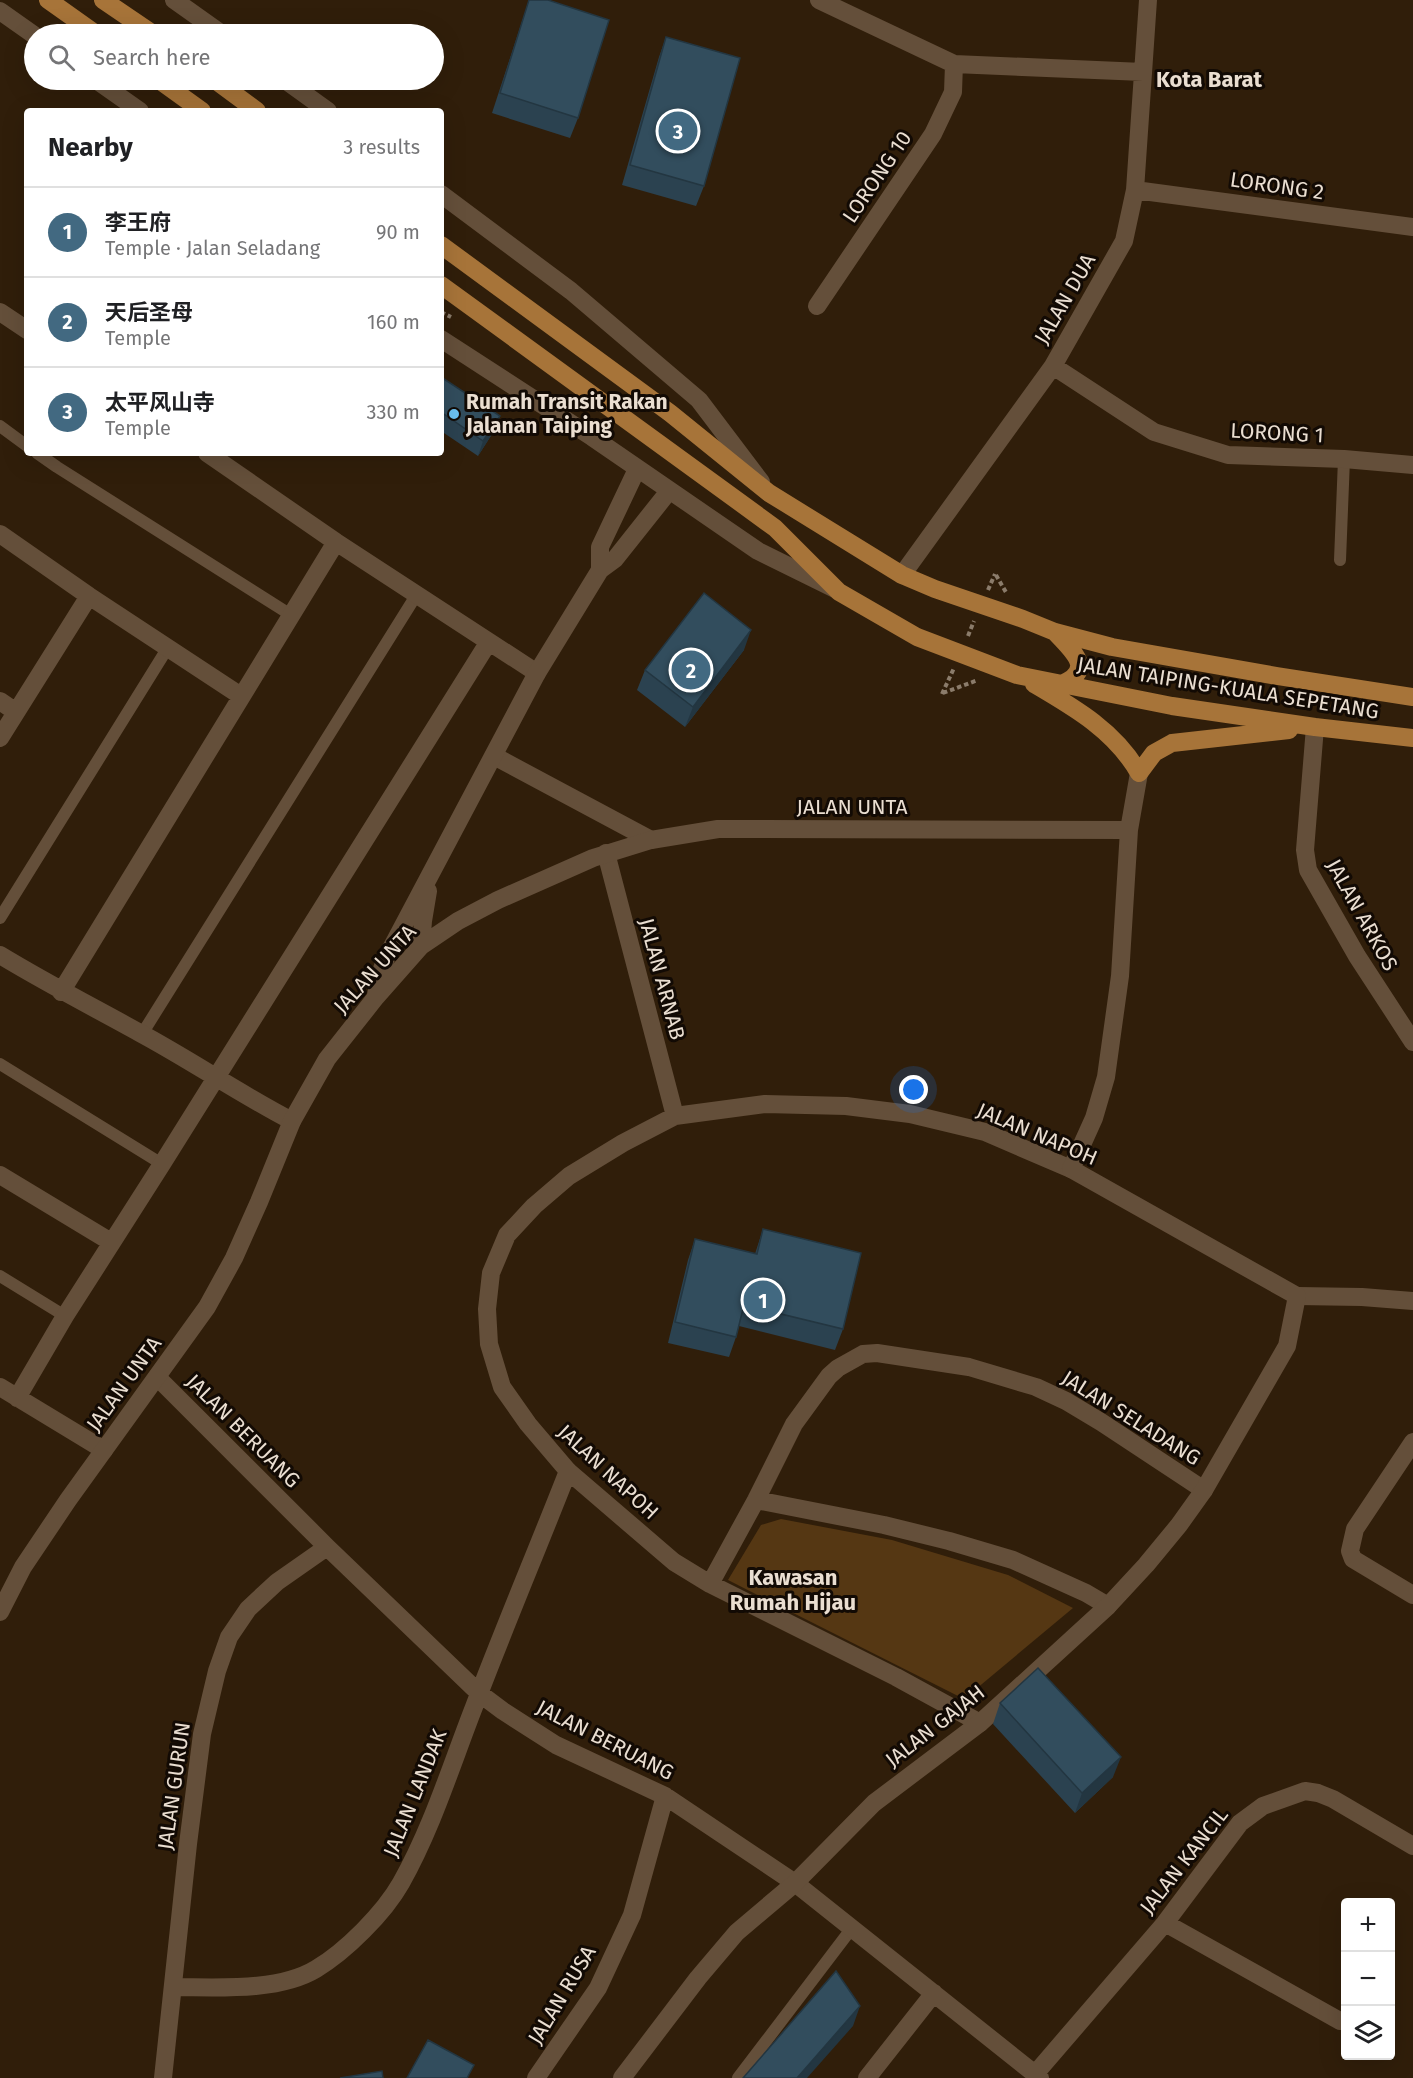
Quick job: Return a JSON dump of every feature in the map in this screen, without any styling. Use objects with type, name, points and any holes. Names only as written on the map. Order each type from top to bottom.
[{"type":"main road","points":[[48,0],[82,24]]},
{"type":"main road","points":[[103,0],[138,24]]},
{"type":"main road","points":[[173,90],[198,108]]},
{"type":"main road","points":[[228,90],[253,108]]},
{"type":"main road","name":"JALAN TAIPING-KUALA SEPETANG","points":[[444,247],[670,413],[769,493],[902,574],[935,589],[1055,632],[1112,647],[1413,697]]},
{"type":"main road","name":"JALAN TAIPING-KUALA SEPETANG","points":[[444,287],[776,528],[839,592],[916,637],[1010,672],[1062,684],[1172,706],[1315,727],[1413,738]]},
{"type":"main road","points":[[1055,632],[1075,653],[1080,667],[1073,680],[1062,684]]},
{"type":"main road","points":[[1010,672],[1065,702],[1114,739],[1128,754],[1139,773],[1154,753],[1172,743],[1315,727]]},
{"type":"street","points":[[174,0],[208,24]]},
{"type":"street","points":[[819,0],[954,64],[1143,72]]},
{"type":"street","name":"JALAN DUA","points":[[902,574],[1053,366],[1124,241],[1135,190],[1148,0]]},
{"type":"street","points":[[0,11],[24,28]]},
{"type":"street","name":"LORONG 10","points":[[817,306],[933,134],[952,92],[954,64]]},
{"type":"street","points":[[110,90],[136,108]]},
{"type":"street","points":[[299,90],[324,108]]},
{"type":"street","name":"LORONG 2","points":[[1135,190],[1413,227]]},
{"type":"street","points":[[444,196],[571,291],[699,400],[769,493]]},
{"type":"street","points":[[0,312],[24,328]]},
{"type":"street","points":[[444,341],[583,430],[758,551],[839,592]]},
{"type":"street","name":"LORONG 1","points":[[1053,366],[1154,432],[1228,455],[1344,459],[1413,465]]},
{"type":"street","points":[[211,456],[336,542],[537,673]]},
{"type":"street","points":[[600,570],[600,547],[637,469]]},
{"type":"street","points":[[376,997],[385,960],[537,673],[600,570],[615,559],[669,491]]},
{"type":"street","points":[[0,534],[167,649],[241,696]]},
{"type":"street","points":[[61,992],[336,542]]},
{"type":"street","points":[[0,738],[89,596]]},
{"type":"street","points":[[17,1398],[111,1242],[488,643]]},
{"type":"street","points":[[0,701],[16,712]]},
{"type":"street","name":"JALAN ARKOS","points":[[1315,727],[1305,850],[1308,870],[1357,956],[1410,1032]]},
{"type":"street","points":[[494,756],[651,840]]},
{"type":"street","points":[[1071,1169],[1094,1118],[1106,1077],[1120,976],[1129,830],[1139,773]]},
{"type":"street","name":"JALAN UNTA","points":[[0,1612],[23,1567],[207,1307],[234,1258],[292,1121],[327,1059],[376,997],[422,946],[458,921],[498,900],[606,853],[651,840],[718,829],[1129,830]]},
{"type":"street","name":"JALAN ARNAB","points":[[606,853],[675,1116]]},
{"type":"street","points":[[422,946],[423,921],[430,876]]},
{"type":"street","points":[[0,955],[61,992],[142,1034],[292,1121]]},
{"type":"street","name":"JALAN NAPOH","points":[[980,1723],[896,1677],[710,1584],[674,1562],[568,1471],[528,1424],[502,1387],[489,1344],[487,1310],[491,1273],[507,1235],[534,1206],[570,1176],[623,1143],[675,1116],[765,1104],[846,1106],[910,1114],[985,1132],[1071,1169],[1297,1296],[1362,1297],[1413,1301]]},
{"type":"street","points":[[0,1175],[111,1242]]},
{"type":"street","name":"JALAN GAJAH","points":[[622,2078],[698,1978],[737,1932],[795,1883],[874,1803],[980,1723],[1108,1606],[1146,1565],[1204,1490],[1287,1346],[1297,1296]]},
{"type":"street","name":"JALAN SELADANG","points":[[710,1584],[794,1424],[829,1376],[850,1360],[863,1354],[877,1353],[969,1367],[1036,1388],[1066,1401],[1101,1422],[1204,1490]]},
{"type":"street","name":"JALAN BERUANG","points":[[157,1377],[327,1547],[479,1693],[556,1744],[664,1796],[795,1883],[1038,2076]]},
{"type":"street","points":[[0,1387],[104,1450]]},
{"type":"street","points":[[1413,1442],[1355,1529],[1350,1551],[1353,1559],[1413,1595]]},
{"type":"street","name":"JALAN LANDAK","points":[[173,1987],[246,1986],[291,1980],[315,1970],[345,1947],[379,1913],[401,1884],[426,1830],[568,1471]]},
{"type":"street","points":[[756,1500],[884,1525],[1003,1557],[1086,1593],[1108,1606]]},
{"type":"street","name":"JALAN GURUN","points":[[163,2078],[202,1734],[217,1671],[229,1637],[248,1609],[277,1582],[327,1547]]},
{"type":"street","name":"JALAN KANCIL","points":[[1038,2076],[1165,1923],[1240,1823],[1263,1806],[1305,1791],[1318,1793],[1333,1799],[1413,1846]]},
{"type":"street","name":"JALAN RUSA","points":[[536,2078],[598,1988],[632,1916],[664,1796]]},
{"type":"street","points":[[1165,1923],[1340,2021]]},
{"type":"street","points":[[871,2077],[934,1993]]},
{"type":"lane","points":[[0,426],[24,444]]},
{"type":"lane","points":[[41,456],[291,615]]},
{"type":"lane","points":[[1340,560],[1344,459]]},
{"type":"lane","points":[[142,1034],[417,594]]},
{"type":"lane","points":[[0,918],[167,649]]},
{"type":"lane","points":[[0,1064],[162,1164]]},
{"type":"lane","points":[[0,1276],[65,1316]]},
{"type":"lane","points":[[738,2078],[852,1928]]},
{"type":"path","points":[[986,596],[995,574]]},
{"type":"path","points":[[966,639],[976,618]]},
{"type":"path","points":[[957,661],[942,694],[1010,672]]},
{"type":"shaded area","points":[[781,1519],[892,1540],[1008,1575],[1073,1608],[964,1699],[728,1580],[761,1525]]},
{"type":"building","points":[[529,0],[548,0],[609,20],[578,118],[500,93]]},
{"type":"building","points":[[666,37],[740,58],[704,186],[630,165]]},
{"type":"building","points":[[444,379],[500,416],[483,441],[444,414]]},
{"type":"building","points":[[704,593],[751,630],[693,707],[645,670]]},
{"type":"building","points":[[763,1229],[861,1253],[843,1329],[744,1305],[736,1337],[675,1322],[695,1239],[757,1254]]},
{"type":"building","points":[[1038,1668],[1121,1757],[1082,1793],[1000,1703]]},
{"type":"building","points":[[836,1971],[860,2006],[797,2078],[743,2078]]},
{"type":"building","points":[[428,2040],[474,2065],[467,2078],[407,2078]]},
{"type":"building","points":[[382,2071],[383,2078],[340,2078]]},
{"type":"place","name":"太平风山寺","points":[[678,131]]},
{"type":"place","name":"Rumah Transit Rakan Jalanan Taiping","points":[[454,414]]},
{"type":"place","name":"天后圣母","points":[[691,670]]},
{"type":"place","name":"李王府","points":[[763,1300]]},
{"type":"district","name":"Kota Barat","points":[[1209,79]]},
{"type":"district","name":"Kawasan Rumah Hijau","points":[[793,1590]]}]
